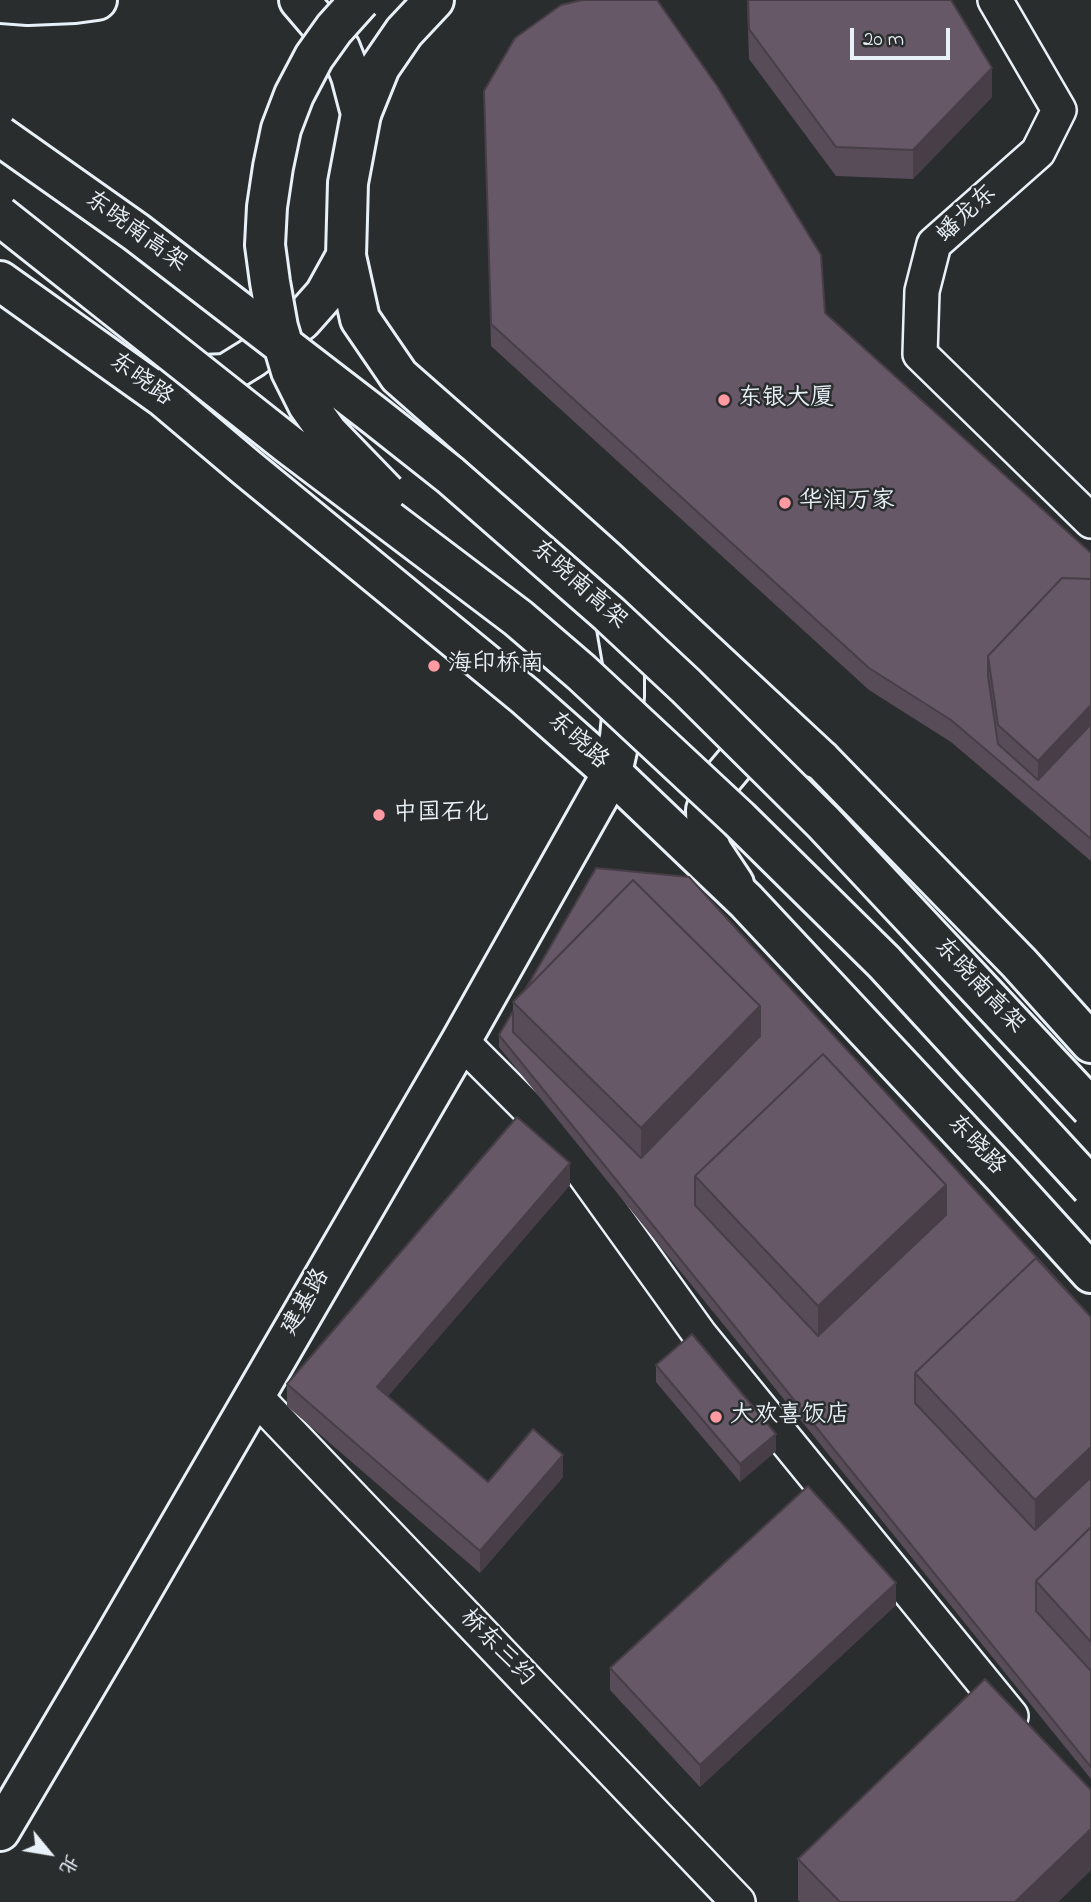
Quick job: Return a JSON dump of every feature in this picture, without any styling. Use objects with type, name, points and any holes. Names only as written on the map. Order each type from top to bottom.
[{"type":"main road","points":[[0,3],[52,4],[97,0]]},
{"type":"main road","points":[[299,0],[340,48],[361,114]]},
{"type":"main road","points":[[360,0],[314,57],[294,95],[281,129],[267,206],[265,245],[278,327],[291,371],[308,405],[328,433],[383,491],[518,618],[632,718],[884,962],[1091,1186]]},
{"type":"main road","points":[[435,0],[404,32],[380,66],[361,114],[348,183],[346,256],[360,319],[399,376],[605,559],[821,760],[1019,963],[1091,1043]]},
{"type":"main road","name":"东晓南高架","points":[[0,136],[136,232],[353,398],[450,475],[561,570],[676,677],[824,823],[1091,1108]]},
{"type":"main road","points":[[0,216],[288,444],[518,618]]},
{"type":"main road","points":[[120,366],[170,376],[226,374],[302,320],[325,294],[346,256]]},
{"type":"main road","name":"东晓路","points":[[0,281],[163,397],[516,688],[611,772],[746,901],[1091,1273]]},
{"type":"main road","name":"建基路","points":[[0,1831],[461,1041],[611,772],[620,737],[624,668],[605,559]]},
{"type":"main road","points":[[746,901],[712,851],[708,838],[706,810],[715,787],[736,762],[760,749],[791,750],[821,760]]},
{"type":"street","name":"蟠龙东","points":[[995,0],[1059,110],[1038,152],[934,244],[922,291],[920,354],[1091,521]]},
{"type":"street","points":[[461,1041],[559,1139],[700,1335],[1030,1739]]},
{"type":"street","name":"桥东三约","points":[[254,1395],[738,1902]]},
{"type":"building","name":"东银大厦","points":[[582,0],[657,0],[717,86],[821,255],[825,313],[1091,553],[1091,579],[1062,578],[988,656],[988,676],[998,744],[1038,780],[1091,724],[1091,839],[951,720],[869,668],[491,324],[484,91],[515,38],[561,5]]},
{"type":"building","points":[[748,0],[951,0],[992,68],[913,150],[836,147],[749,29]]},
{"type":"building","points":[[1062,578],[1091,579],[1091,705],[1038,761],[998,725],[988,656]]},
{"type":"building","points":[[596,868],[689,877],[1091,1317],[1036,1258],[915,1373],[915,1403],[1035,1530],[1091,1477],[1091,1527],[1036,1581],[1036,1611],[1091,1671],[1091,1767],[499,1035],[513,1011],[513,1032],[641,1158],[760,1036],[760,1006],[633,880],[525,990]],"holes":[[[823,1054],[946,1185],[946,1215],[818,1336],[695,1205],[695,1176]]]},
{"type":"building","points":[[633,880],[760,1006],[641,1128],[513,1002]]},
{"type":"building","points":[[823,1054],[946,1185],[818,1306],[695,1176]]},
{"type":"building","points":[[517,1117],[570,1163],[377,1387],[488,1482],[533,1429],[563,1455],[480,1551],[287,1384]]},
{"type":"building","points":[[1036,1258],[1091,1317],[1091,1447],[1035,1500],[915,1373]]},
{"type":"building","name":"大欢喜饭店","points":[[692,1334],[776,1434],[740,1464],[656,1365]]},
{"type":"building","points":[[808,1486],[896,1583],[700,1765],[610,1668]]},
{"type":"building","points":[[1091,1527],[1091,1642],[1036,1581]]},
{"type":"building","points":[[985,1679],[1091,1790],[1091,1829],[1015,1902],[840,1902],[798,1859]]},
{"type":"place","name":"东银大厦","points":[[724,400]]},
{"type":"place","name":"华润万家","points":[[785,503]]},
{"type":"place","name":"海印桥南","points":[[434,666]]},
{"type":"place","name":"中国石化","points":[[379,815]]},
{"type":"place","name":"大欢喜饭店","points":[[716,1417]]}]
